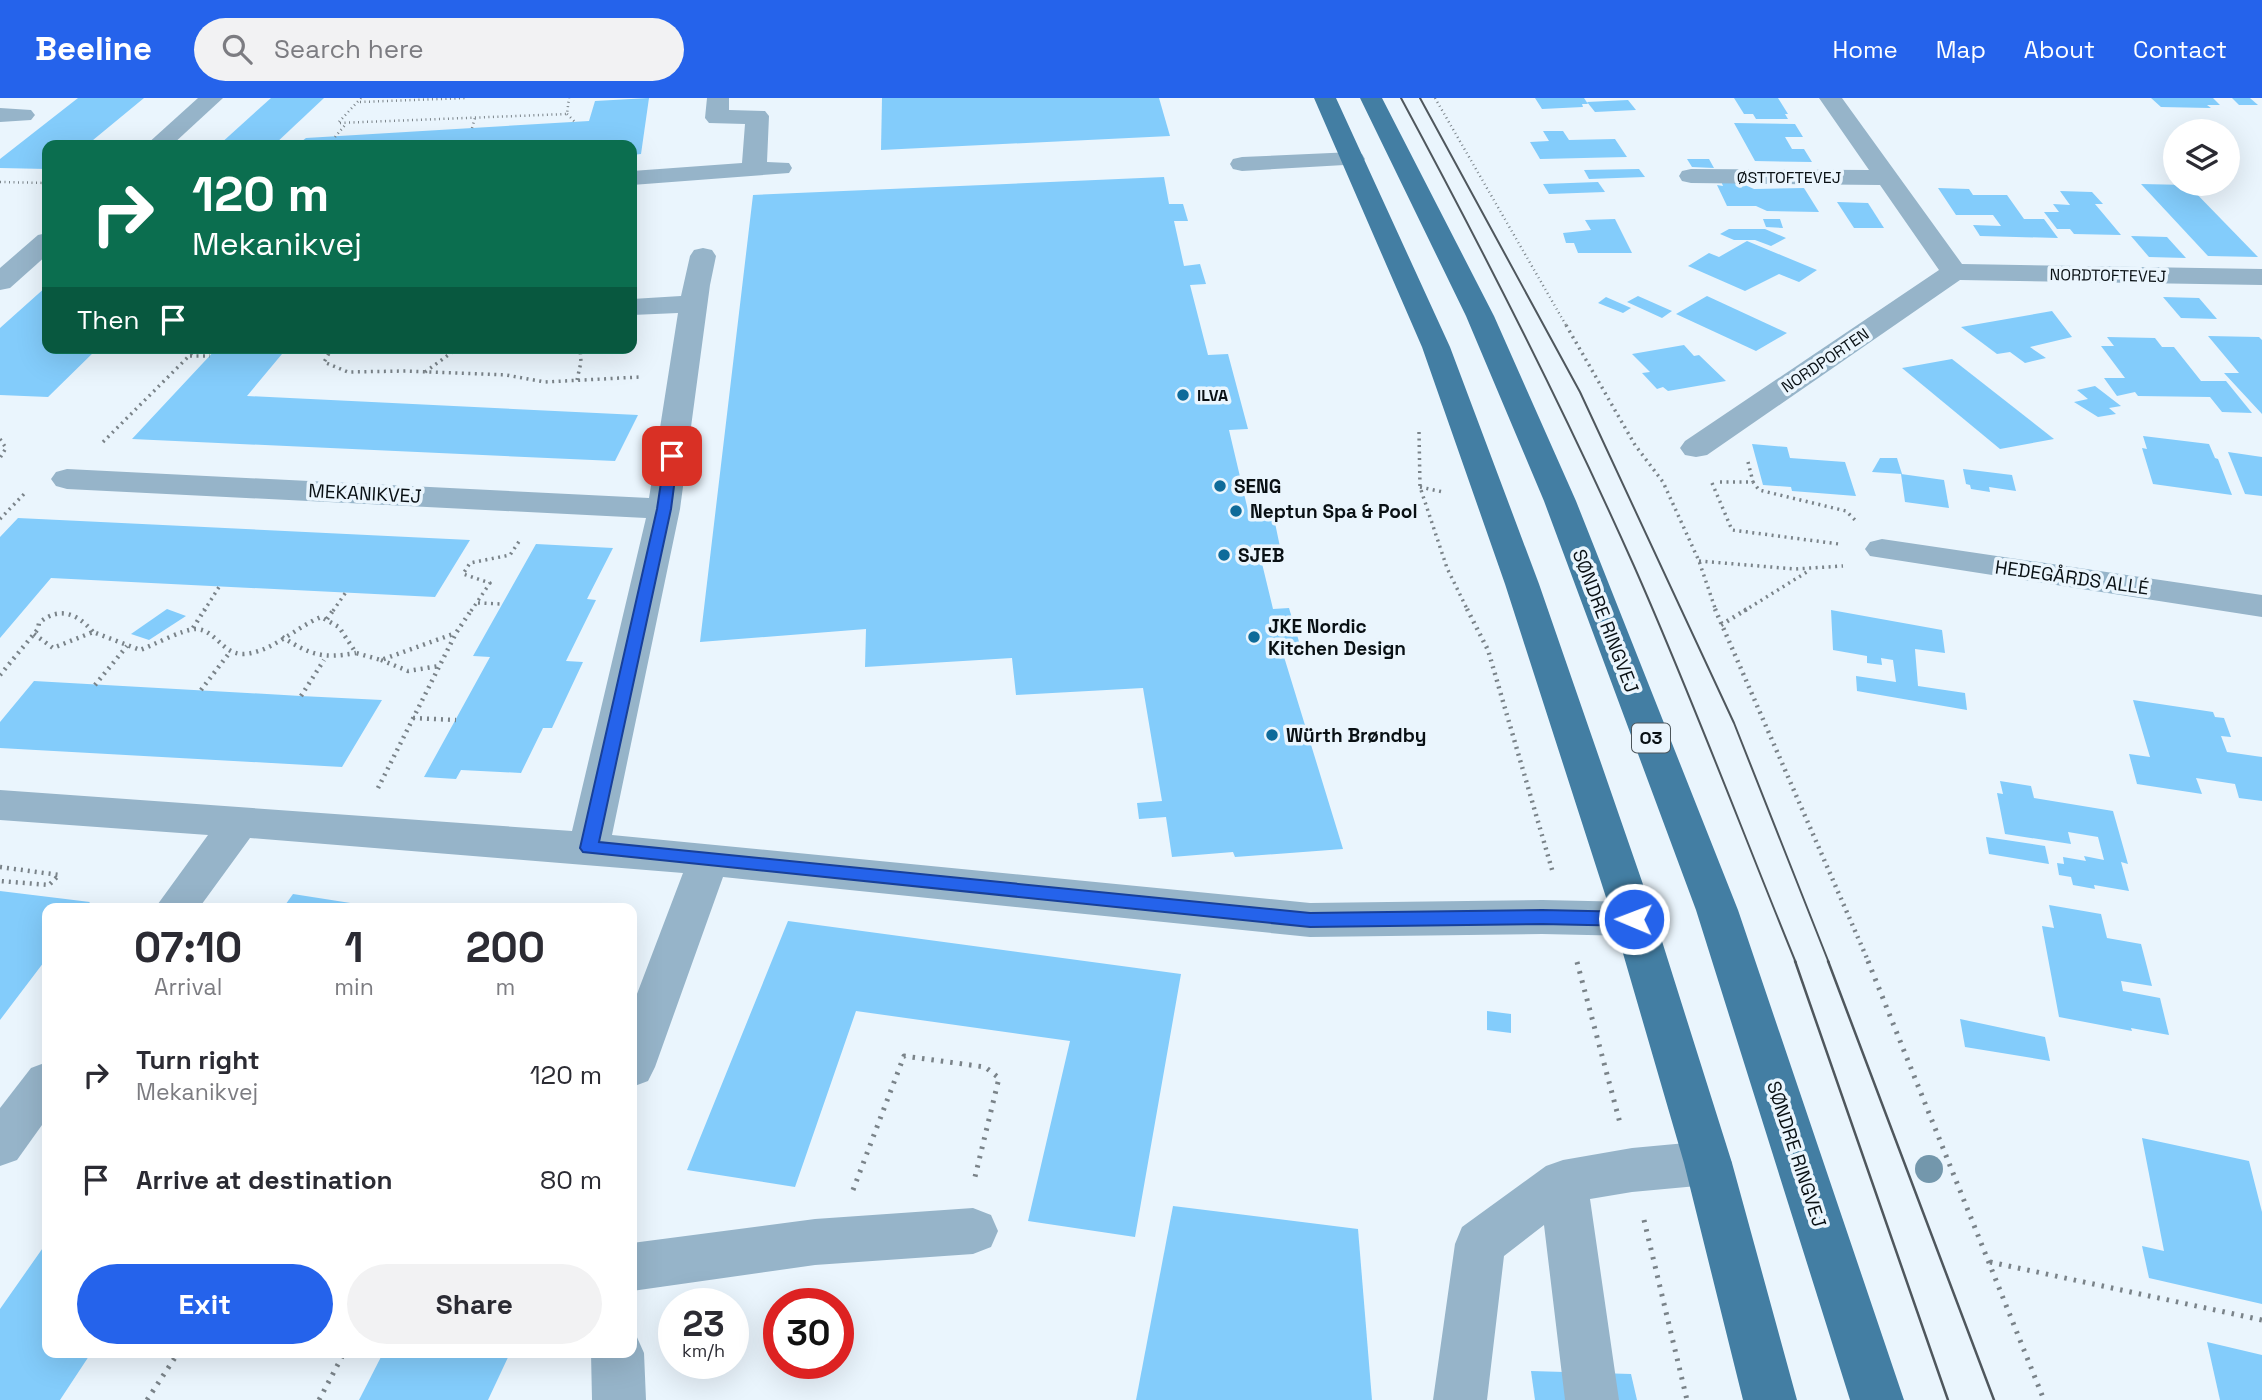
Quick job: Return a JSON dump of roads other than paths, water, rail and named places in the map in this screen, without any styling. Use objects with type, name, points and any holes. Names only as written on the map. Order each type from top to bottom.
[{"type":"main road","points":[[1325,98],[1436,347],[1522,584],[1634,919],[1708,1163],[1770,1400]]},
{"type":"main road","name":"SØNDRE RINGVEJ","points":[[1371,98],[1480,316],[1560,501],[1717,910],[1877,1400]]},
{"type":"street","points":[[164,140],[212,98]]},
{"type":"street","points":[[718,98],[717,118],[757,116],[754,170]]},
{"type":"street","points":[[1830,98],[1954,272]]},
{"type":"street","points":[[1242,164],[1353,159]]},
{"type":"street","points":[[637,178],[780,168]]},
{"type":"street","name":"ØSTTOFTEVEJ","points":[[1691,176],[1886,178]]},
{"type":"street","points":[[0,282],[42,245]]},
{"type":"street","points":[[589,848],[664,509],[693,304],[703,256]]},
{"type":"street","name":"NORDTOFTEVEJ","points":[[1954,272],[2262,277]]},
{"type":"street","name":"NORDPORTEN","points":[[1696,448],[1954,272]]},
{"type":"street","points":[[637,307],[693,304]]},
{"type":"street","name":"MEKANIKVEJ","points":[[67,479],[664,509]]},
{"type":"street","name":"HEDEGÅRDS ALLÉ","points":[[1882,549],[2262,606]]},
{"type":"street","points":[[0,805],[589,848],[1310,920],[1542,917],[1634,919]]},
{"type":"street","points":[[180,903],[241,821]]},
{"type":"street","points":[[637,1053],[709,859]]},
{"type":"street","points":[[0,1145],[42,1089]]},
{"type":"street","points":[[1460,1400],[1480,1244],[1563,1182],[1632,1170],[1708,1163]]},
{"type":"street","points":[[1563,1182],[1592,1400]]},
{"type":"street","points":[[637,1266],[833,1241],[967,1232]]},
{"type":"street","points":[[617,1358],[619,1400]]},
{"type":"tram line","points":[[1401,98],[1522,330],[1634,566],[1796,963]]},
{"type":"tram line","points":[[1420,98],[1580,392],[1734,723],[1829,963]]},
{"type":"tram line","points":[[1795,961],[1948,1400]]},
{"type":"tram line","points":[[1828,961],[1994,1400]]},
{"type":"place","name":"ILVA","points":[[1183,395]]},
{"type":"place","name":"SENG","points":[[1220,486]]},
{"type":"place","name":"Neptun Spa & Pool","points":[[1236,511]]},
{"type":"place","name":"SJEB","points":[[1224,555]]},
{"type":"place","name":"JKE Nordic Kitchen Design","points":[[1254,637]]},
{"type":"place","name":"Würth Brøndby","points":[[1272,735]]}]
